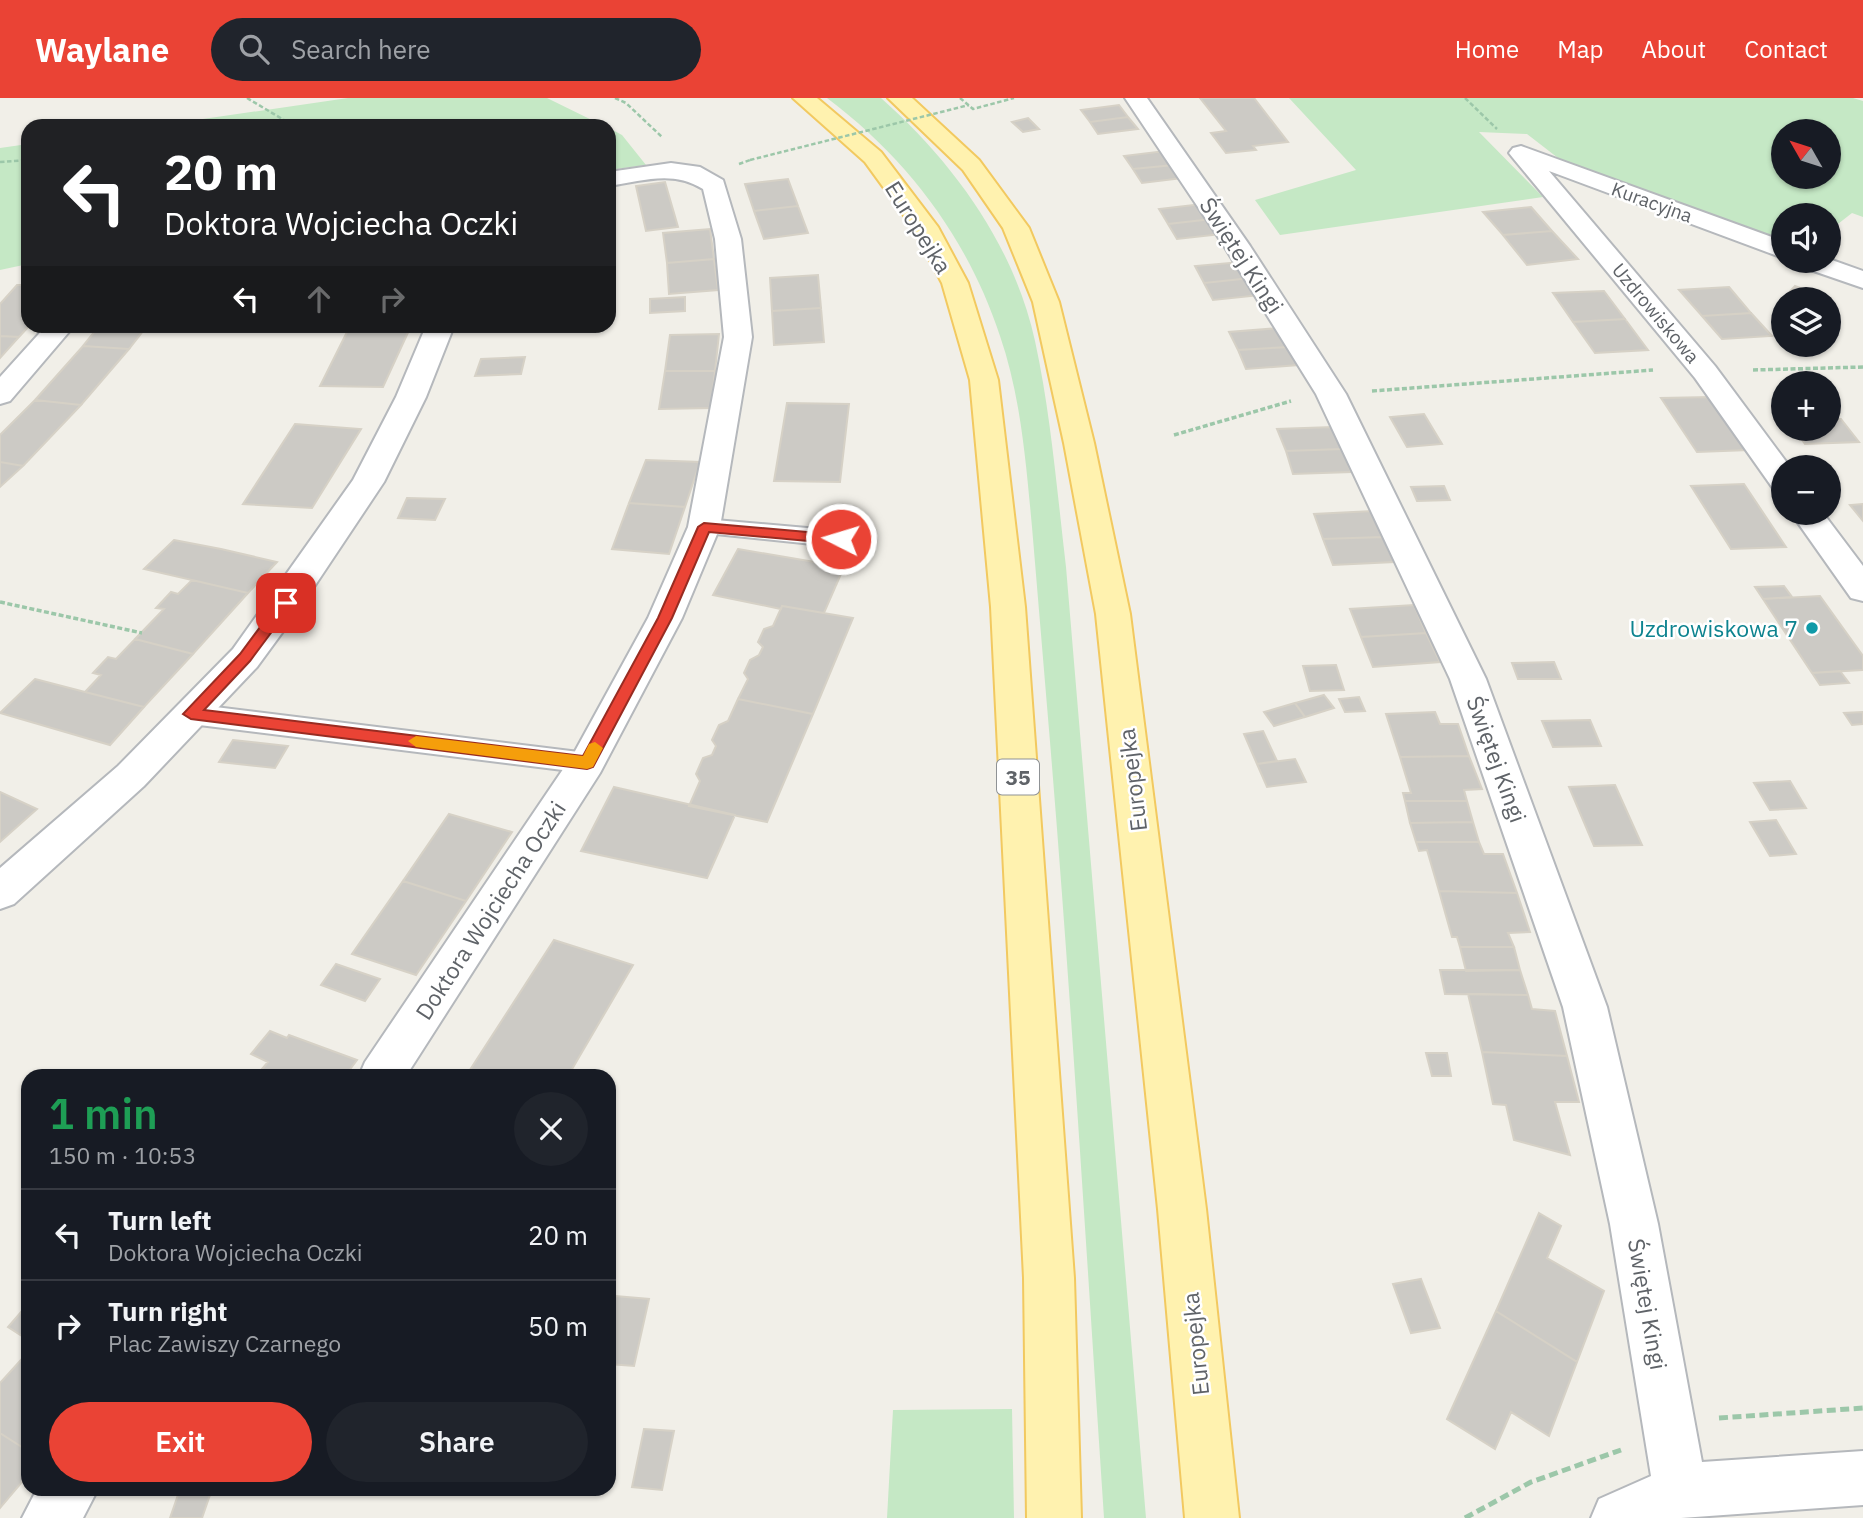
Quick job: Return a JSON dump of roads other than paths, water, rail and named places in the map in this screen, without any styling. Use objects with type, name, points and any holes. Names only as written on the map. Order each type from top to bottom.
[{"type":"main road","name":"Europejka","points":[[804,98],[873,157],[925,227],[955,283],[984,380],[1011,648],[1049,1278],[1054,1518]]},
{"type":"main road","name":"Europejka","points":[[900,98],[971,165],[1016,228],[1046,302],[1079,443],[1114,628],[1182,1209],[1212,1518]]},
{"type":"street","name":"Świętej Kingi","points":[[1136,98],[1237,246],[1331,394],[1468,679],[1584,1007],[1634,1224],[1680,1491]]},
{"type":"street","name":"Kuracyjna","points":[[1521,153],[1771,246]]},
{"type":"street","name":"Uzdrowiskowa","points":[[1521,153],[1705,372],[1771,463]]},
{"type":"street","name":"Doktora Wojciecha Oczki","points":[[386,1069],[587,763],[665,618],[704,527],[738,337],[728,239],[714,184],[692,172],[670,170],[616,178]]},
{"type":"street","points":[[1841,272],[1863,280]]},
{"type":"street","points":[[0,395],[54,333]]},
{"type":"street","points":[[0,892],[131,776],[245,658],[368,482],[411,397],[437,333]]},
{"type":"street","points":[[1816,525],[1863,590]]},
{"type":"street","points":[[1618,1518],[1680,1491],[1863,1478]]},
{"type":"street","points":[[49,1518],[66,1496]]},
{"type":"lane","points":[[704,527],[841,539]]},
{"type":"lane","points":[[191,714],[587,763]]},
{"type":"place","name":"Uzdrowiskowa 7","points":[[1812,628]]}]
